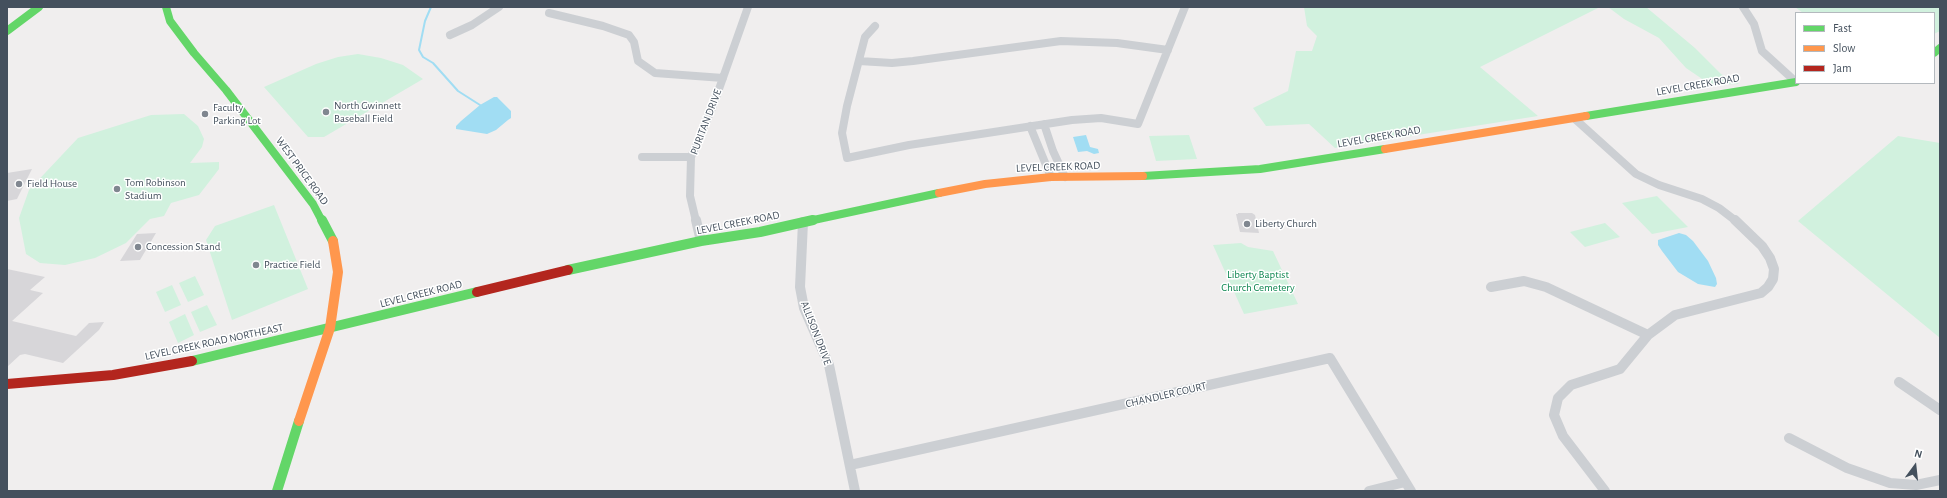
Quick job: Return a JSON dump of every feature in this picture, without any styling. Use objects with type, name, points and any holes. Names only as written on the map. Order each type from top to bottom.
[{"type":"street","points":[[7,31],[39,7]]},
{"type":"street","name":"WEST PRICE ROAD","points":[[166,7],[170,21],[194,53],[226,90],[313,204],[333,242],[338,272],[330,328],[324,342],[277,491]]},
{"type":"street","points":[[450,35],[472,26],[499,7]]},
{"type":"street","name":"PURITAN DRIVE","points":[[701,241],[690,196],[691,157],[723,78],[748,7]]},
{"type":"street","points":[[876,26],[865,37],[842,133],[847,158],[908,145],[1044,124],[1101,118],[1138,124],[1185,7]]},
{"type":"street","points":[[1743,7],[1754,24],[1762,51],[1795,81]]},
{"type":"street","points":[[549,13],[603,26],[628,35],[634,42],[638,61],[655,73],[723,78]]},
{"type":"street","points":[[859,61],[892,63],[1061,41],[1110,42],[1168,50]]},
{"type":"street","name":"LEVEL CREEK ROAD","points":[[330,328],[551,274],[701,241],[760,232],[985,184],[1052,177],[1167,176],[1260,169],[1478,132],[1575,119],[1795,82]]},
{"type":"street","points":[[1575,119],[1636,174],[1647,180],[1702,199],[1719,208],[1762,246],[1774,269],[1772,279],[1768,287],[1761,293],[1675,315],[1662,323],[1648,335],[1620,369],[1571,385],[1558,398],[1554,415],[1563,436],[1605,491]]},
{"type":"street","points":[[1044,124],[1053,151],[1065,177]]},
{"type":"street","points":[[1030,126],[1052,177]]},
{"type":"street","points":[[642,157],[691,157]]},
{"type":"street","name":"ALLISON DRIVE","points":[[803,222],[800,287],[804,308],[829,365],[855,491]]},
{"type":"street","points":[[1491,287],[1524,281],[1546,287],[1648,335]]},
{"type":"street","name":"LEVEL CREEK ROAD NORTHEAST","points":[[7,384],[113,375],[174,365],[248,349],[330,328]]},
{"type":"street","name":"CHANDLER COURT","points":[[850,465],[1330,358],[1408,487]]},
{"type":"street","points":[[1899,382],[1940,410]]},
{"type":"street","points":[[1789,438],[1848,468],[1890,483],[1916,485],[1940,480]]},
{"type":"street","points":[[1369,491],[1408,487]]},
{"type":"green space","points":[[1304,7],[1600,7],[1480,67],[1538,116],[1335,148],[1309,124],[1266,126],[1253,108],[1288,91],[1296,51],[1312,51],[1317,36],[1307,26]]},
{"type":"green space","points":[[1608,7],[1646,7],[1695,48],[1721,74],[1739,84],[1711,85],[1686,68],[1659,38],[1624,19]]},
{"type":"green space","points":[[1795,7],[1940,7],[1940,31],[1935,34],[1935,12],[1802,12]]},
{"type":"green space","name":"North Gwinnett Baseball Field","points":[[358,54],[381,58],[403,65],[423,79],[324,137],[308,137],[264,87],[316,64],[338,57]]},
{"type":"green space","name":"Tom Robinson Stadium","points":[[184,114],[198,126],[204,139],[202,147],[190,163],[219,162],[219,169],[199,195],[171,203],[164,216],[150,219],[126,243],[95,258],[65,265],[40,263],[26,254],[19,218],[29,190],[78,138],[151,115]]},
{"type":"green space","points":[[1189,135],[1197,159],[1156,161],[1149,136]]},
{"type":"green space","points":[[1898,136],[1940,143],[1940,338],[1798,221]]},
{"type":"green space","points":[[1657,196],[1688,227],[1652,234],[1622,203]]},
{"type":"green space","name":"Practice Field","points":[[274,205],[308,289],[232,320],[206,240],[215,226]]},
{"type":"green space","points":[[1605,223],[1620,237],[1585,247],[1570,232]]},
{"type":"green space","name":"Liberty Baptist Church Cemetery","points":[[1241,243],[1248,247],[1273,251],[1298,304],[1244,314],[1213,245]]},
{"type":"green space","points":[[195,276],[204,295],[188,302],[179,283]]},
{"type":"green space","points":[[172,285],[181,305],[165,312],[156,292]]},
{"type":"green space","points":[[207,305],[217,325],[200,332],[191,312]]},
{"type":"green space","points":[[185,314],[194,335],[178,343],[169,322]]},
{"type":"water","points":[[494,97],[497,97],[511,111],[511,118],[496,130],[487,134],[456,129],[456,126],[461,121],[480,105]]},
{"type":"water","points":[[1086,135],[1090,147],[1098,149],[1099,153],[1094,154],[1087,151],[1078,152],[1073,137]]},
{"type":"water","points":[[1679,233],[1686,235],[1693,241],[1708,261],[1716,278],[1717,284],[1715,287],[1698,284],[1678,272],[1658,245],[1658,240]]},
{"type":"building","name":"Field House","points":[[32,169],[17,199],[7,201],[7,173]]},
{"type":"building","name":"Liberty Church","points":[[1252,213],[1255,215],[1259,233],[1240,232],[1236,214]]},
{"type":"building","name":"Concession Stand","points":[[156,233],[140,260],[120,261],[137,234]]},
{"type":"building","points":[[7,269],[45,277],[30,290],[43,293],[12,321],[76,336],[89,323],[104,322],[99,330],[63,363],[25,354],[20,355],[7,367]]},
{"type":"waterway","points":[[431,7],[425,21],[419,50],[423,57],[433,63],[458,91],[480,105]]},
{"type":"traffic: fast","points":[[7,31],[39,7]]},
{"type":"traffic: fast","points":[[166,7],[170,21],[194,53],[226,90],[313,204],[333,241]]},
{"type":"traffic: fast","points":[[1935,52],[1940,48]]},
{"type":"traffic: fast","points":[[1586,116],[1795,82]]},
{"type":"traffic: fast","points":[[1143,176],[1260,169],[1385,149]]},
{"type":"traffic: fast","points":[[568,270],[701,241],[760,232],[939,193]]},
{"type":"traffic: fast","points":[[192,361],[477,292]]},
{"type":"traffic: fast","points":[[277,491],[299,421]]},
{"type":"traffic: slow","points":[[1385,149],[1586,116]]},
{"type":"traffic: slow","points":[[939,193],[985,184],[1051,177],[1143,176]]},
{"type":"traffic: slow","points":[[299,421],[330,328],[338,272],[333,241]]},
{"type":"traffic: jam","points":[[477,292],[568,270]]},
{"type":"traffic: jam","points":[[7,384],[113,375],[192,361]]},
{"type":"place","name":"North Gwinnett Baseball Field","points":[[326,112]]},
{"type":"place","name":"Faculty Parking Lot","points":[[205,114]]},
{"type":"place","name":"Field House","points":[[19,184]]},
{"type":"place","name":"Tom Robinson Stadium","points":[[117,189]]},
{"type":"place","name":"Liberty Church","points":[[1247,224]]},
{"type":"place","name":"Concession Stand","points":[[138,247]]},
{"type":"place","name":"Practice Field","points":[[256,265]]}]
